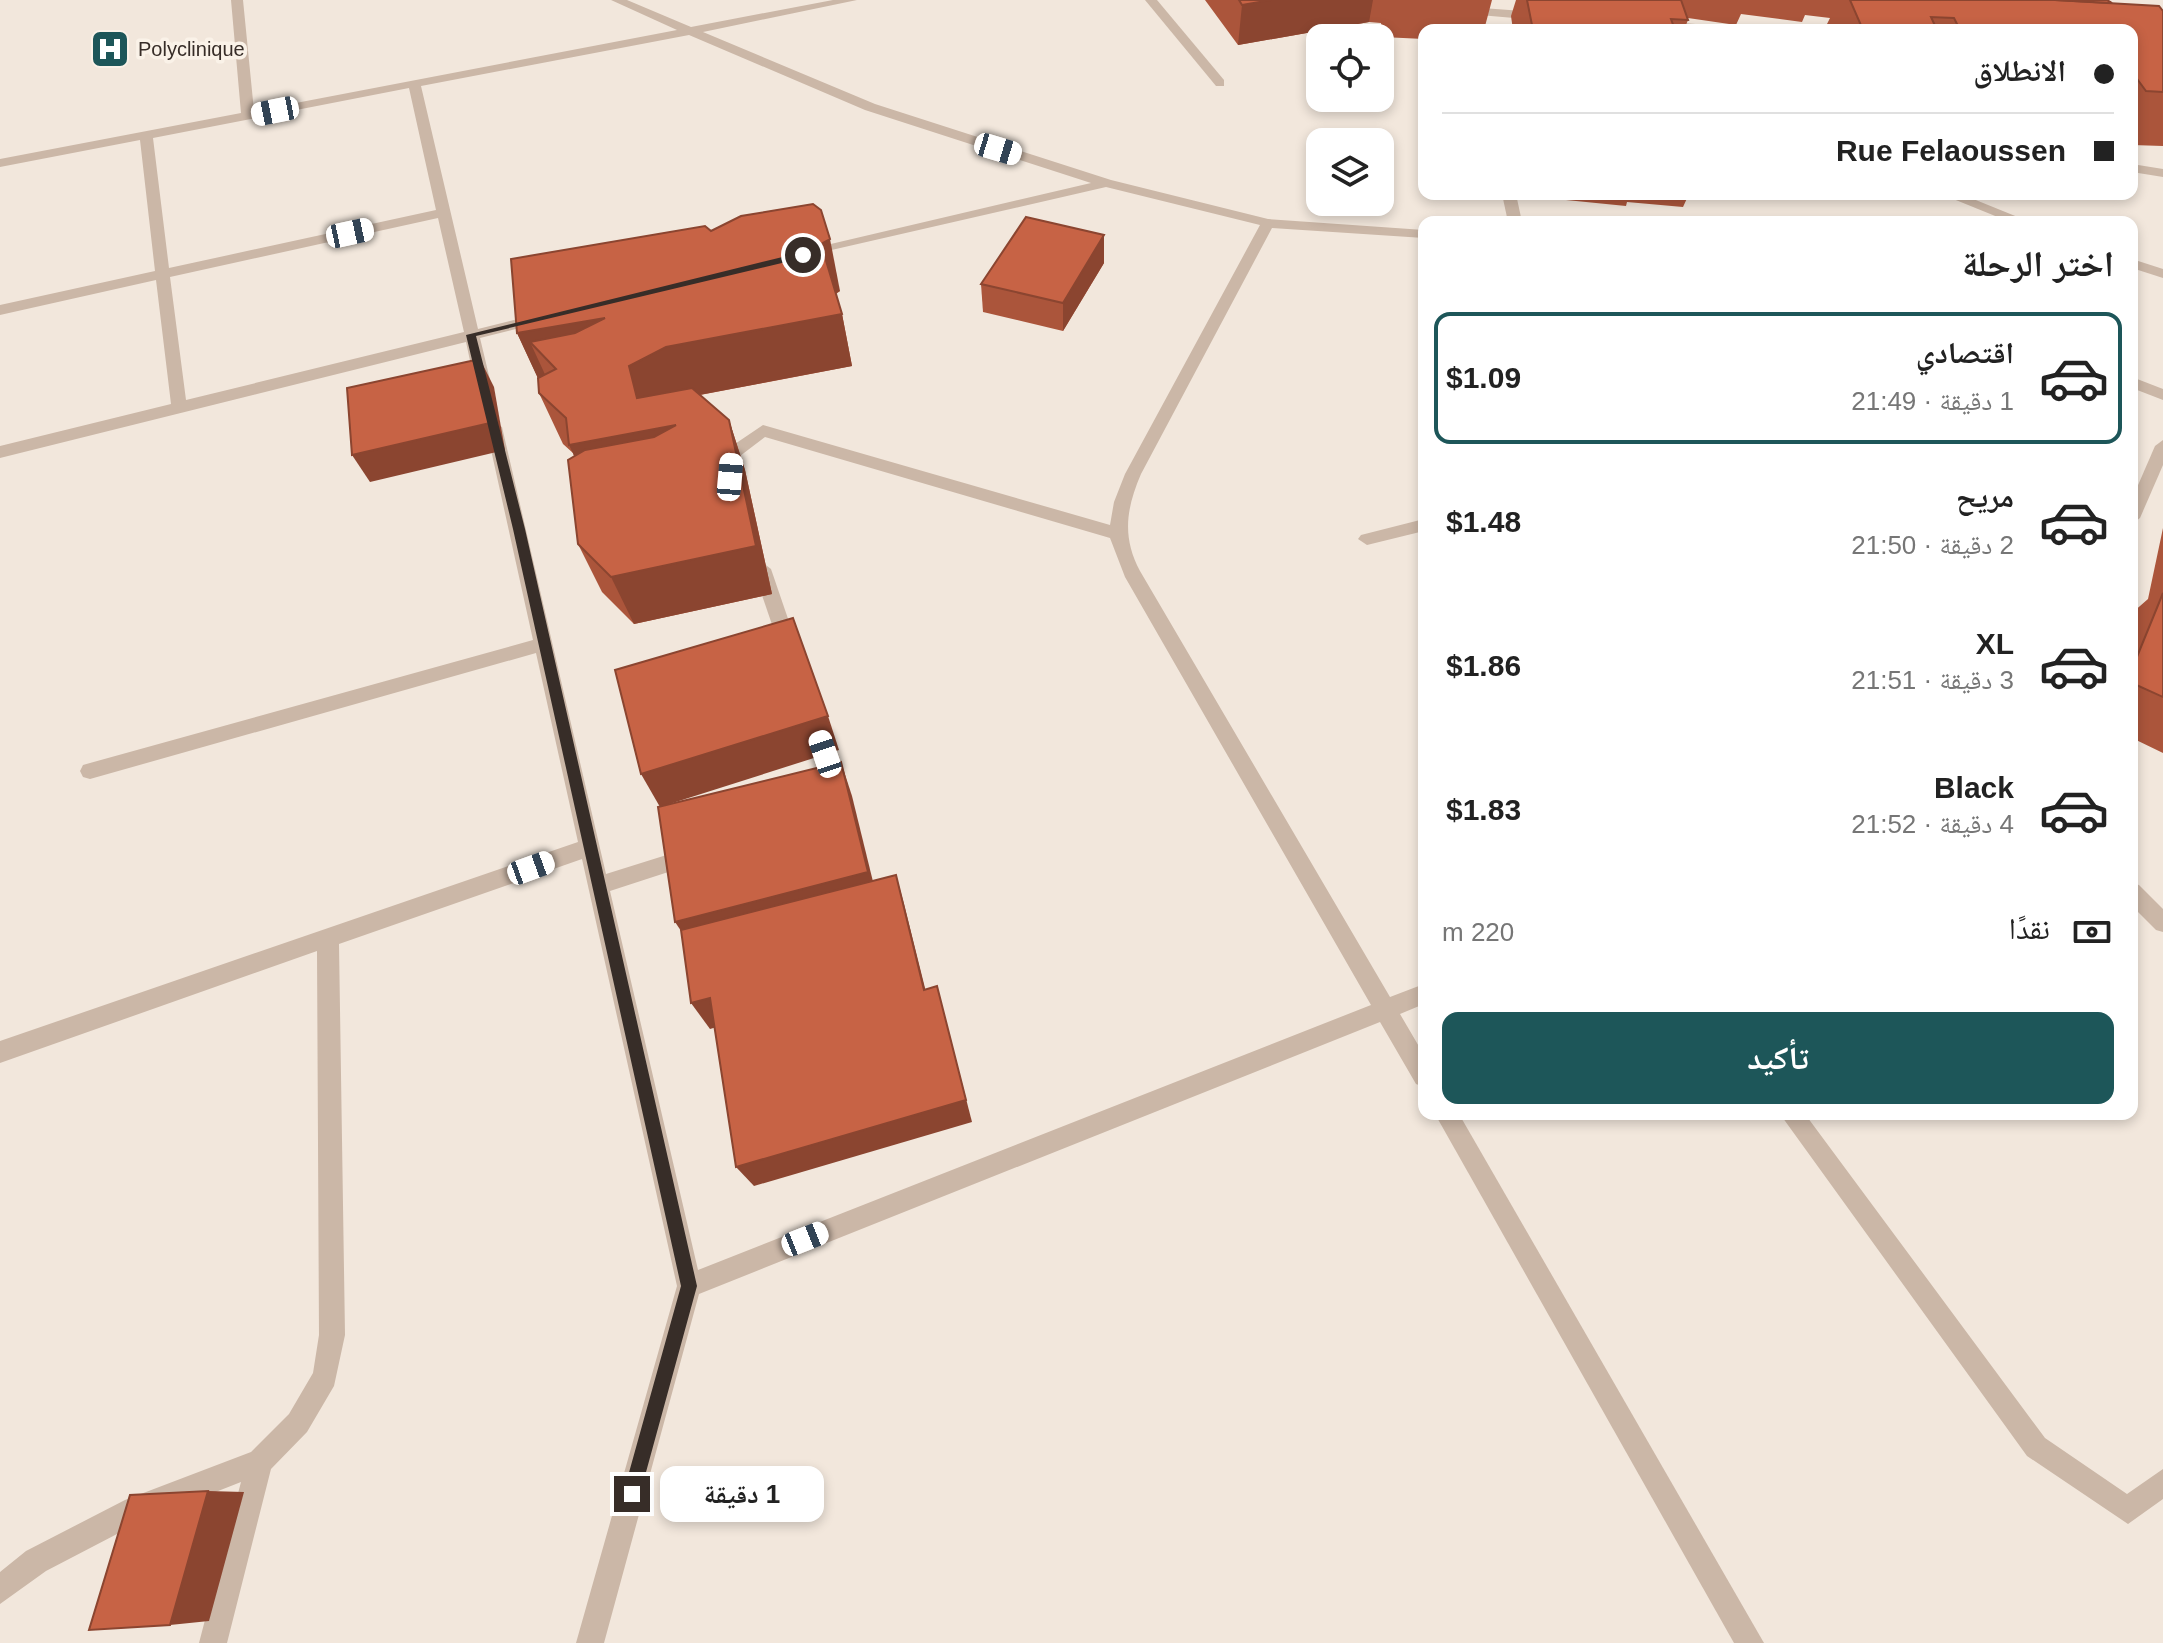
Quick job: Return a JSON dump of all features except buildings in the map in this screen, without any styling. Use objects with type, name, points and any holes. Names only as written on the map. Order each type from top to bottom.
[{"type":"street","points":[[237,0],[248,116]]},
{"type":"street","points":[[617,0],[870,107],[1106,183],[1268,223],[1418,234]]},
{"type":"street","points":[[0,163],[689,31],[808,4],[851,0]]},
{"type":"street","points":[[1151,0],[1220,83]]},
{"type":"street","points":[[1462,0],[1479,11],[1554,17]]},
{"type":"street","points":[[1479,11],[1480,24]]},
{"type":"street","points":[[414,84],[689,1286],[590,1643]]},
{"type":"street","points":[[146,135],[179,407]]},
{"type":"street","points":[[2138,169],[2163,173]]},
{"type":"street","points":[[796,257],[1106,183]]},
{"type":"street","points":[[1964,200],[2007,216]]},
{"type":"street","points":[[0,310],[443,213]]},
{"type":"street","points":[[1268,223],[1217,312],[1137,468],[1118,515],[1118,534],[1125,557],[1155,612],[1418,1065]]},
{"type":"street","points":[[2138,265],[2163,274]]},
{"type":"street","points":[[0,452],[564,312]]},
{"type":"street","points":[[2138,385],[2163,395]]},
{"type":"street","points":[[735,492],[730,477],[732,454],[763,431],[1118,534]]},
{"type":"street","points":[[2138,504],[2163,446]]},
{"type":"street","points":[[1367,539],[1418,526]]},
{"type":"street","points":[[755,550],[795,666]]},
{"type":"street","points":[[90,771],[544,644]]},
{"type":"street","points":[[810,709],[834,782],[833,807],[821,813]]},
{"type":"street","points":[[0,1052],[590,847]]},
{"type":"street","points":[[598,886],[704,852]]},
{"type":"street","points":[[2138,898],[2163,923]]},
{"type":"street","points":[[0,1590],[36,1561],[135,1510],[260,1462],[298,1423],[325,1377],[332,1335],[328,940]]},
{"type":"street","points":[[689,1286],[1418,996]]},
{"type":"street","points":[[1449,1120],[1750,1643]]},
{"type":"street","points":[[1795,1120],[2036,1447],[2128,1511],[2163,1482]]},
{"type":"street","points":[[213,1643],[260,1462]]},
{"type":"place","name":"Polyclinique","points":[[110,49]]},
{"type":"route","points":[[632,1494],[689,1286],[519,529],[471,335],[803,255]]}]
